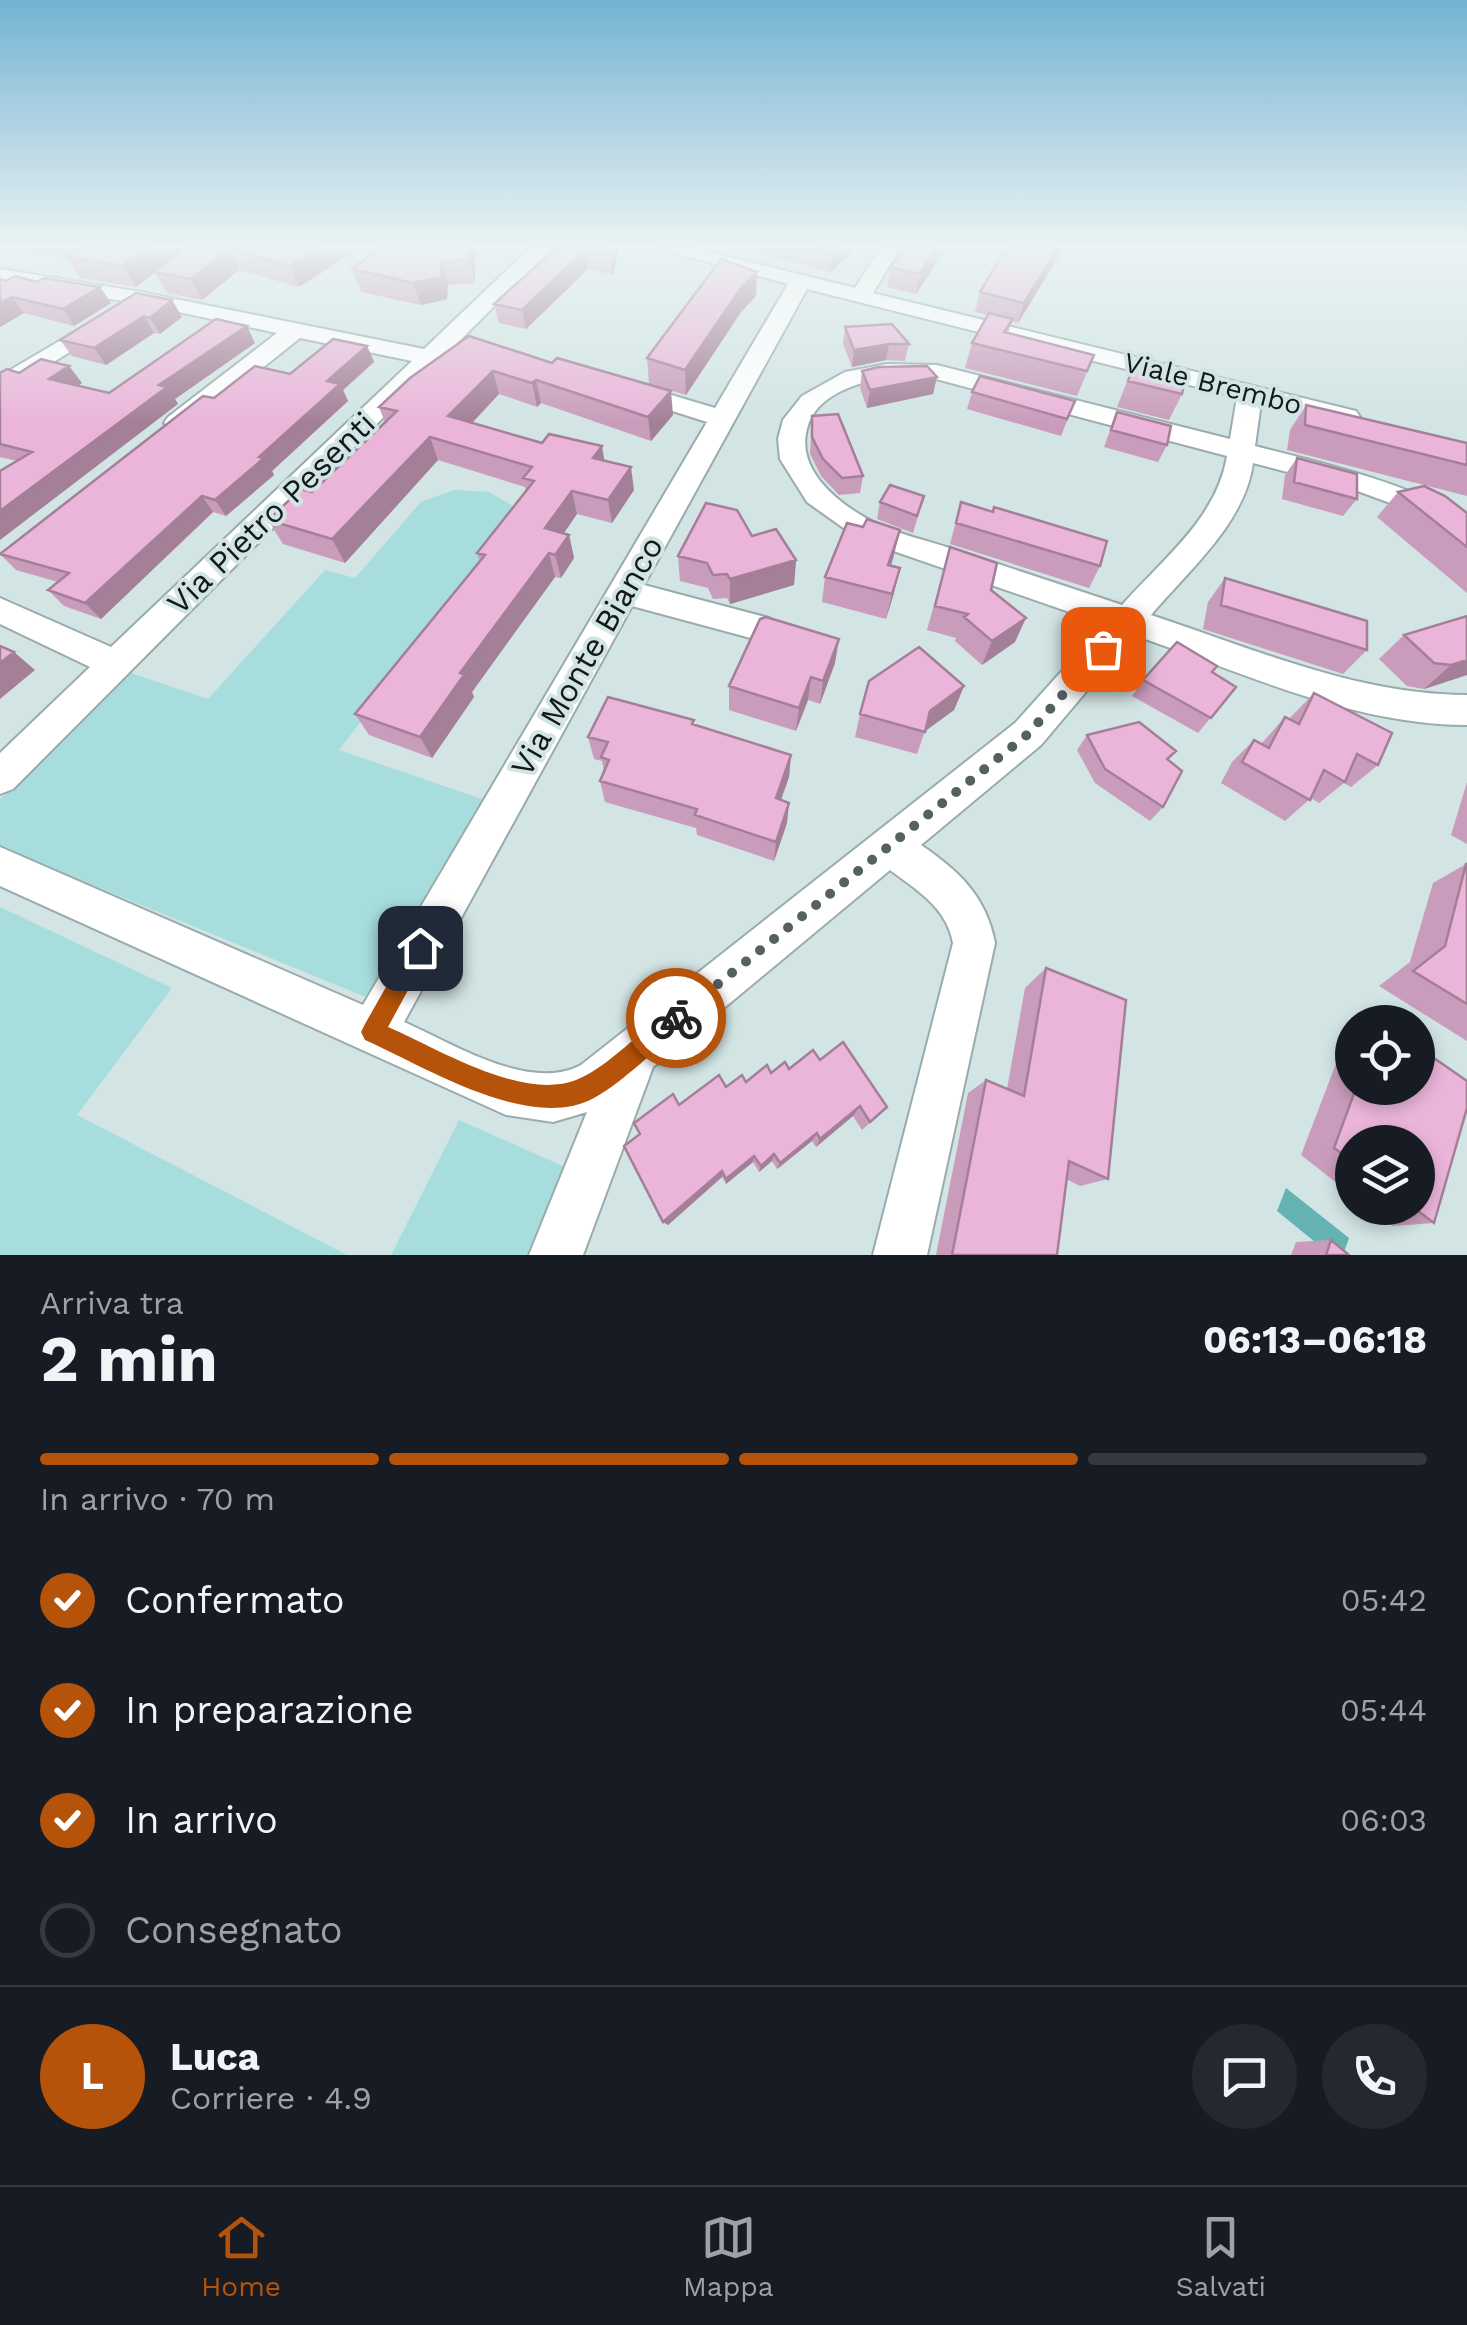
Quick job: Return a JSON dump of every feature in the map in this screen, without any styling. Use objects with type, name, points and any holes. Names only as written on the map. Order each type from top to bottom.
[{"type":"street","points":[[0,387],[127,307]]},
{"type":"street","points":[[182,307],[431,358]]},
{"type":"street","name":"Via Pietro Pesenti","points":[[0,777],[431,358],[465,338],[492,307]]},
{"type":"street","name":"Via Monte Bianco","points":[[373,1032],[786,307]]},
{"type":"street","name":"Viale Brembo","points":[[912,307],[1376,425]]},
{"type":"street","points":[[155,440],[294,330]]},
{"type":"street","points":[[1467,531],[1386,489],[980,380],[918,370],[888,370],[828,389],[800,414],[792,439],[796,465],[810,490],[838,516],[869,532],[1368,700],[1420,710],[1467,710]]},
{"type":"street","points":[[608,382],[722,418]]},
{"type":"street","points":[[0,866],[506,1091],[535,1099],[570,1096],[586,1089],[636,1051],[1028,734],[1224,510],[1238,479],[1250,392]]},
{"type":"street","points":[[623,592],[758,627]]},
{"type":"street","points":[[0,610],[116,664]]},
{"type":"street","points":[[890,846],[957,898],[970,920],[974,943],[900,1255]]},
{"type":"street","points":[[556,1255],[636,1051]]},
{"type":"shaded area","points":[[454,490],[489,492],[513,506],[511,526],[339,750],[485,800],[368,998],[0,847],[0,799],[128,672],[208,699],[325,570],[355,578],[421,502]]},
{"type":"shaded area","points":[[0,907],[172,988],[77,1115],[347,1255],[0,1255]]},
{"type":"shaded area","points":[[459,1120],[572,1170],[538,1255],[391,1255]]},
{"type":"shaded area","points":[[1286,1188],[1349,1238],[1343,1255],[1331,1255],[1277,1211]]},
{"type":"building","points":[[114,307],[164,307],[94,348],[60,340]]},
{"type":"building","points":[[685,307],[728,307],[685,370],[647,358]]},
{"type":"building","points":[[989,313],[1013,319],[1004,332],[1094,355],[1087,371],[972,343]]},
{"type":"building","points":[[216,319],[247,326],[159,385],[167,387],[0,511],[0,471],[32,452],[0,444],[0,373],[7,369],[19,373],[41,359],[69,366],[49,379],[109,393]]},
{"type":"building","points":[[892,324],[909,344],[854,350],[845,327]]},
{"type":"building","points":[[469,336],[552,363],[557,358],[671,391],[648,417],[536,380],[532,383],[493,371],[448,416],[542,443],[549,434],[602,446],[593,458],[631,467],[608,500],[572,491],[545,528],[569,535],[555,555],[549,553],[460,673],[464,675],[420,737],[355,714],[485,555],[477,553],[534,481],[523,478],[532,467],[430,437],[332,539],[268,520],[301,489],[312,492],[397,411],[379,407],[410,378]]},
{"type":"building","points":[[333,339],[367,346],[327,381],[340,384],[259,457],[264,458],[215,500],[202,496],[85,603],[48,590],[69,573],[0,554],[203,396],[214,398],[255,366],[290,374]]},
{"type":"building","points":[[1134,364],[1186,377],[1182,394],[1128,381]]},
{"type":"building","points":[[927,366],[937,377],[870,390],[862,371],[879,367]]},
{"type":"building","points":[[980,376],[1075,401],[1067,419],[972,392]]},
{"type":"building","points":[[1306,405],[1467,443],[1467,465],[1305,425]]},
{"type":"building","points":[[1117,412],[1171,426],[1167,445],[1111,430]]},
{"type":"building","points":[[838,414],[863,476],[842,478],[823,459],[812,437],[812,416]]},
{"type":"building","points":[[1297,458],[1357,474],[1357,499],[1294,482]]},
{"type":"building","points":[[890,485],[924,496],[917,516],[880,502]]},
{"type":"building","points":[[1424,486],[1467,513],[1467,547],[1398,492]]},
{"type":"building","points":[[961,502],[993,512],[994,507],[1107,541],[1100,566],[956,523]]},
{"type":"building","points":[[706,503],[737,510],[752,536],[776,529],[796,560],[730,579],[727,574],[713,575],[707,563],[678,556]]},
{"type":"building","points":[[867,519],[900,530],[888,565],[900,568],[892,594],[825,577],[847,523],[863,527]]},
{"type":"building","points":[[950,547],[997,563],[991,590],[1026,618],[992,641],[964,617],[968,614],[935,606]]},
{"type":"building","points":[[1225,578],[1367,621],[1367,650],[1221,605]]},
{"type":"building","points":[[1467,616],[1467,660],[1451,665],[1434,663],[1404,635]]},
{"type":"building","points":[[766,617],[839,639],[823,681],[811,677],[799,708],[729,686],[760,619]]},
{"type":"building","points":[[1177,642],[1217,666],[1212,672],[1236,687],[1211,718],[1143,680]]},
{"type":"building","points":[[0,646],[14,652],[0,663]]},
{"type":"building","points":[[919,647],[964,686],[930,711],[925,732],[860,714],[869,681]]},
{"type":"building","points":[[1314,693],[1392,733],[1378,765],[1357,754],[1345,782],[1324,770],[1310,800],[1242,762],[1254,740],[1269,748],[1285,717],[1299,724]]},
{"type":"building","points":[[608,697],[694,720],[692,724],[791,755],[776,798],[789,803],[776,842],[695,815],[697,809],[600,781],[609,760],[601,757],[608,742],[588,737]]},
{"type":"building","points":[[1139,722],[1176,751],[1167,759],[1182,771],[1163,807],[1105,769],[1087,735]]},
{"type":"building","points":[[1466,864],[1467,1004],[1413,971],[1445,946]]},
{"type":"building","points":[[1046,968],[1126,1000],[1108,1179],[1069,1161],[1057,1255],[952,1255],[986,1080],[1024,1096]]},
{"type":"building","points":[[843,1042],[887,1107],[870,1122],[860,1106],[820,1139],[817,1133],[780,1163],[774,1154],[761,1166],[754,1156],[726,1179],[722,1171],[663,1222],[624,1146],[640,1134],[634,1123],[673,1094],[679,1105],[719,1075],[726,1087],[742,1075],[746,1082],[767,1065],[771,1073],[785,1062],[789,1069],[813,1050],[820,1060]]},
{"type":"building","points":[[1435,1059],[1467,1081],[1467,1108],[1435,1220],[1435,1125],[1342,1125],[1350,1105],[1435,1105]]},
{"type":"building","points":[[1331,1240],[1349,1255],[1326,1255]]},
{"type":"way so far","points":[[676,1018],[1028,734],[1103,649]]},
{"type":"route","points":[[420,948],[373,1032],[517,1095],[553,1099],[586,1089],[676,1018]]}]
